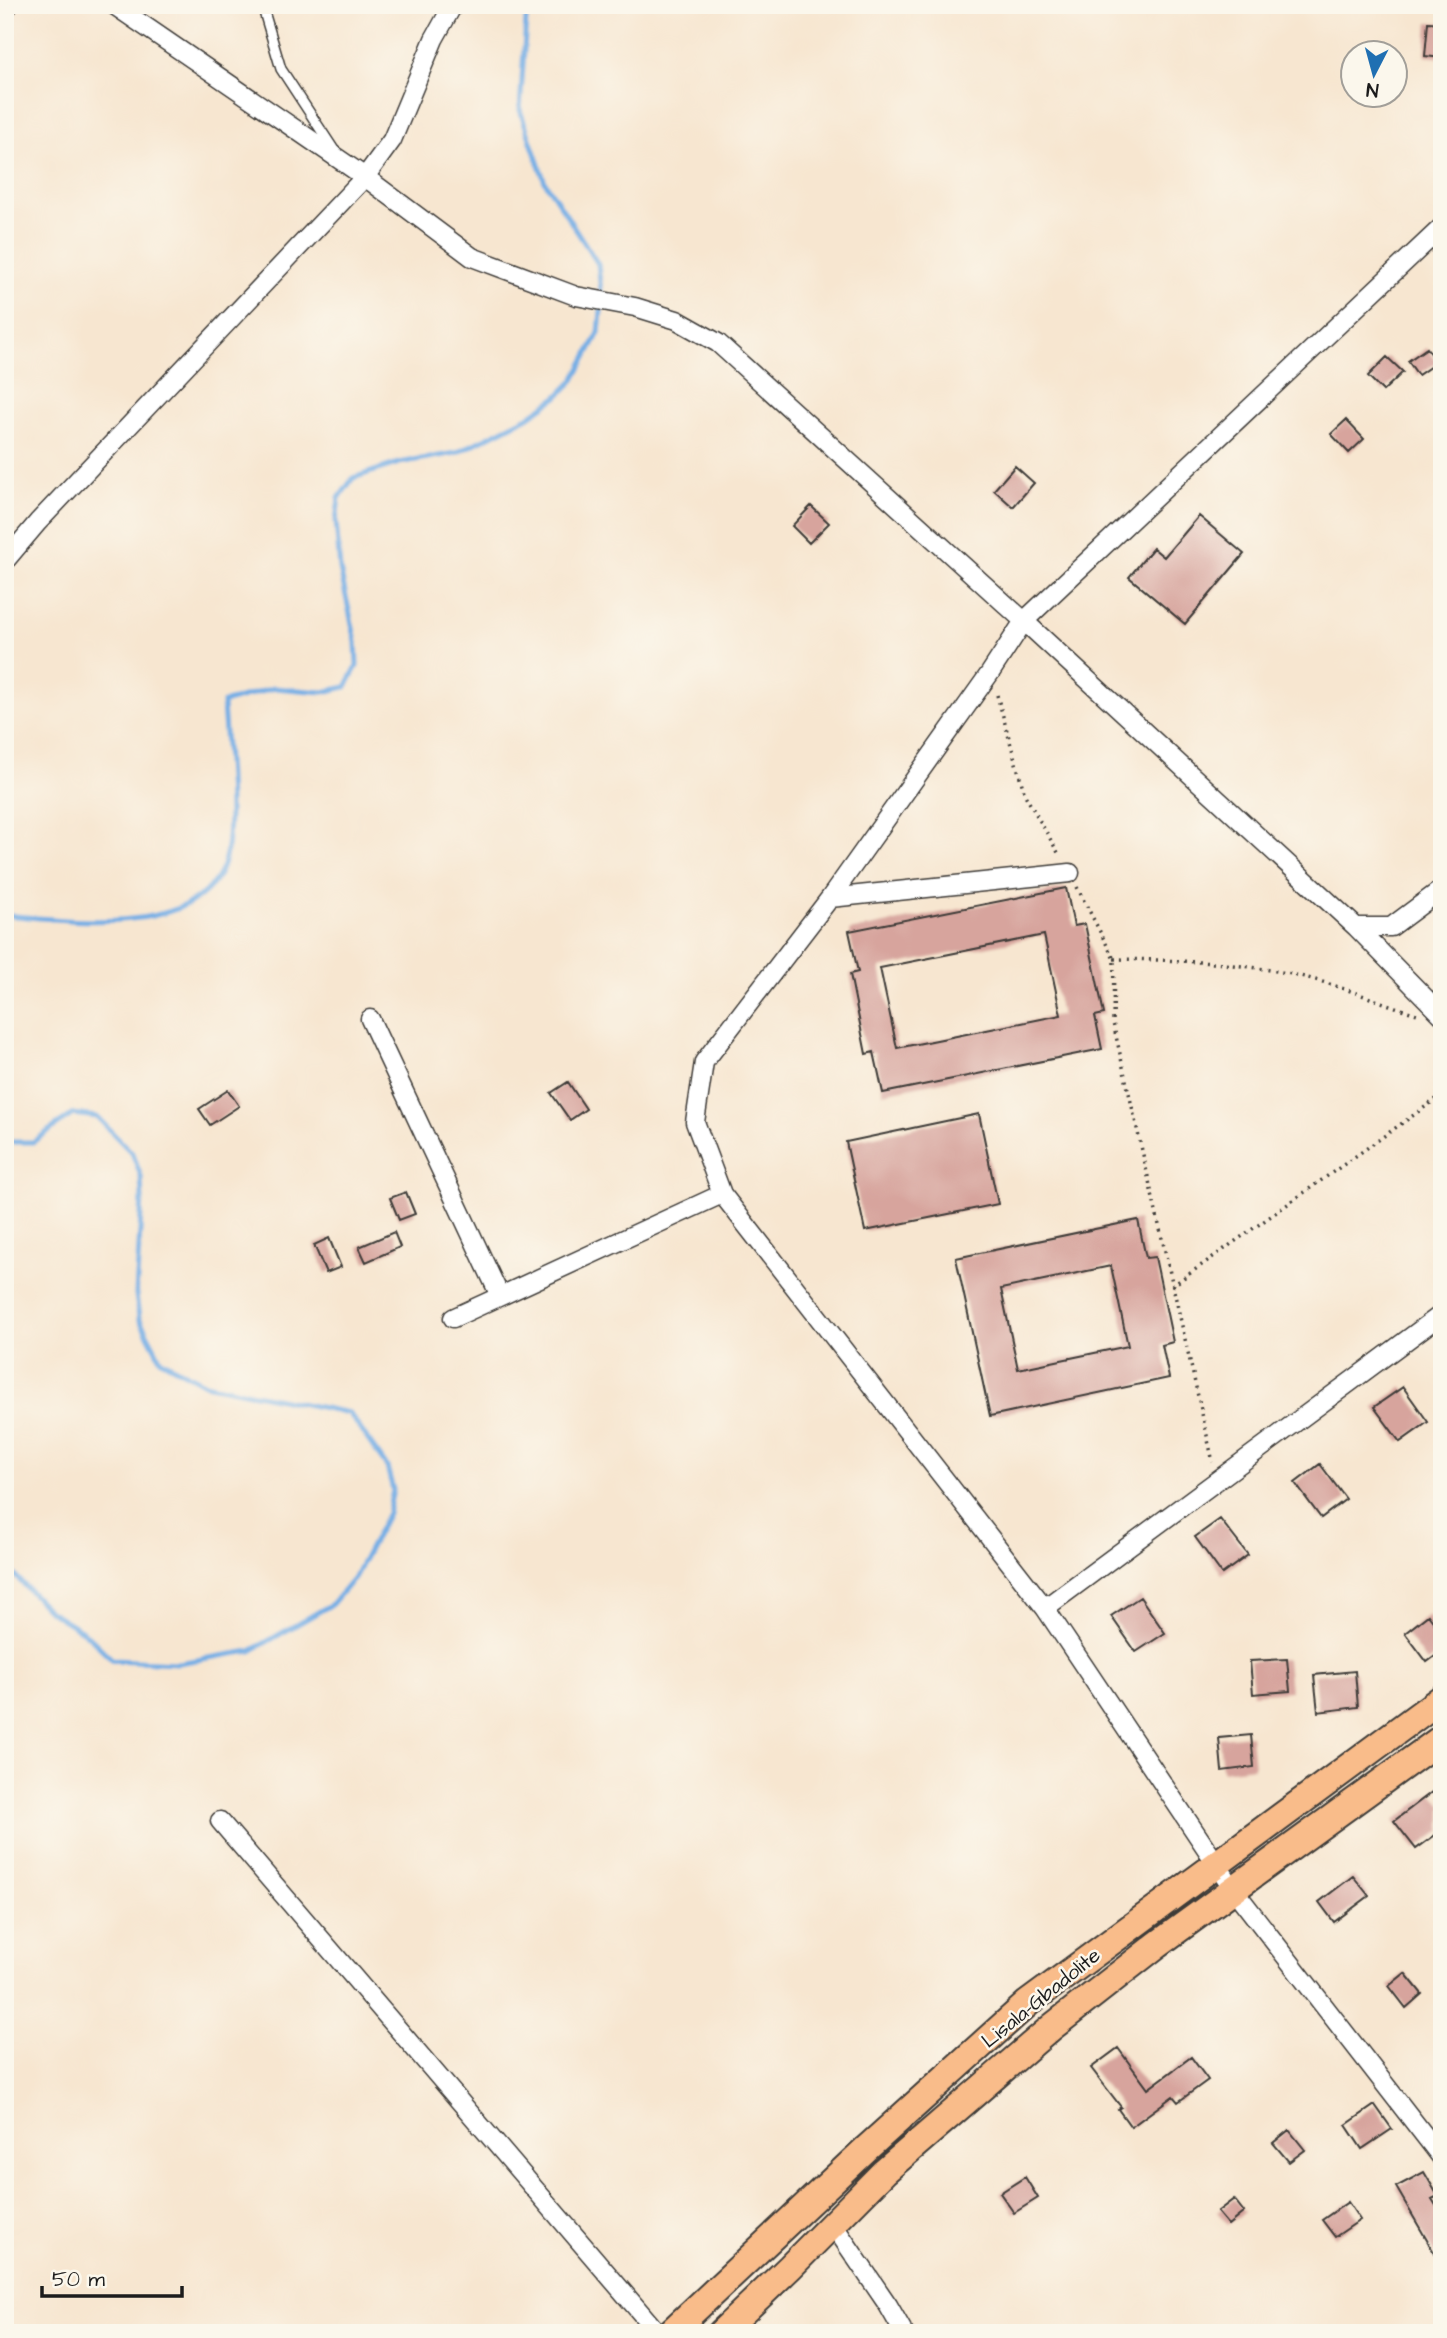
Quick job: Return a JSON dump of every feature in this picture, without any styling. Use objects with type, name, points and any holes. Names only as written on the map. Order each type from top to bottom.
[{"type":"main road","name":"Lisala-Gbadolite","points":[[670,2333],[866,2149],[1028,2004],[1442,1698]]},
{"type":"main road","name":"Lisala-Gbadolite","points":[[721,2333],[884,2172],[1052,2027],[1158,1944],[1442,1738]]},
{"type":"main road","points":[[715,2290],[741,2313]]},
{"type":"street","points":[[114,5],[365,177],[472,257],[576,296],[635,307],[677,320],[718,343],[1356,927],[1435,1017]]},
{"type":"street","points":[[5,561],[38,522],[365,177],[392,140],[434,39],[453,5]]},
{"type":"street","points":[[1442,227],[1024,621],[830,898],[704,1062],[695,1122],[722,1194],[1045,1608],[1234,1890],[1442,2158]]},
{"type":"street","points":[[830,898],[1070,873]]},
{"type":"street","points":[[1356,927],[1391,927],[1442,890]]},
{"type":"street","points":[[370,1019],[500,1296]]},
{"type":"street","points":[[453,1318],[722,1194]]},
{"type":"street","points":[[1045,1608],[1442,1314]]},
{"type":"street","points":[[220,1821],[658,2333]]},
{"type":"street","points":[[832,2223],[904,2333]]},
{"type":"lane","points":[[262,5],[281,69],[340,161]]},
{"type":"path","points":[[990,673],[1025,795],[1070,873],[1114,959],[1113,1024],[1217,1480]]},
{"type":"path","points":[[1114,959],[1159,960],[1301,976],[1435,1017]]},
{"type":"path","points":[[1172,1286],[1442,1095]]},
{"type":"building","points":[[1428,22],[1442,23],[1442,58],[1425,56]]},
{"type":"building","points":[[1427,348],[1437,362],[1418,375],[1408,361]]},
{"type":"building","points":[[1387,357],[1403,372],[1383,391],[1368,376]]},
{"type":"building","points":[[1346,420],[1364,439],[1349,453],[1331,434]]},
{"type":"building","points":[[1015,466],[1034,483],[1013,507],[994,490]]},
{"type":"building","points":[[811,506],[829,523],[809,543],[792,526]]},
{"type":"building","points":[[1199,516],[1244,554],[1185,624],[1129,577],[1153,548],[1164,557]]},
{"type":"building","points":[[1066,888],[1074,926],[1085,924],[1104,1014],[1095,1016],[1102,1049],[883,1093],[874,1052],[866,1054],[850,974],[858,972],[849,931]],"holes":[[[1044,935],[1061,1015],[897,1048],[880,968]]]},
{"type":"building","points":[[568,1082],[586,1109],[570,1120],[551,1093]]},
{"type":"building","points":[[228,1090],[239,1106],[210,1125],[199,1109]]},
{"type":"building","points":[[979,1114],[998,1204],[865,1231],[846,1142]]},
{"type":"building","points":[[406,1192],[415,1214],[399,1220],[390,1198]]},
{"type":"building","points":[[1138,1220],[1146,1258],[1155,1257],[1173,1342],[1162,1345],[1169,1378],[990,1416],[956,1258]],"holes":[[[1111,1266],[1128,1346],[1018,1369],[1001,1289]]]},
{"type":"building","points":[[394,1232],[400,1247],[366,1262],[359,1247]]},
{"type":"building","points":[[329,1238],[341,1267],[326,1273],[314,1245]]},
{"type":"building","points":[[1403,1387],[1428,1422],[1400,1442],[1374,1407]]},
{"type":"building","points":[[1320,1464],[1346,1499],[1321,1518],[1295,1483]]},
{"type":"building","points":[[1220,1519],[1248,1555],[1222,1574],[1195,1537]]},
{"type":"building","points":[[1140,1597],[1165,1633],[1136,1652],[1111,1616]]},
{"type":"building","points":[[1428,1615],[1442,1633],[1442,1651],[1427,1662],[1405,1633]]},
{"type":"building","points":[[1287,1659],[1290,1691],[1253,1694],[1250,1661]]},
{"type":"building","points":[[1355,1671],[1358,1707],[1318,1712],[1314,1675]]},
{"type":"building","points":[[1251,1735],[1254,1767],[1222,1771],[1219,1738]]},
{"type":"building","points":[[1432,1792],[1442,1805],[1442,1830],[1416,1849],[1394,1821]]},
{"type":"building","points":[[1353,1876],[1369,1896],[1334,1922],[1319,1902]]},
{"type":"building","points":[[1405,1973],[1422,1994],[1406,2008],[1389,1986]]},
{"type":"building","points":[[1118,2048],[1148,2089],[1191,2057],[1208,2080],[1178,2102],[1173,2096],[1131,2127],[1118,2109],[1121,2107],[1091,2068]]},
{"type":"building","points":[[1375,2105],[1392,2129],[1362,2149],[1346,2125]]},
{"type":"building","points":[[1289,2130],[1305,2150],[1289,2162],[1273,2143]]},
{"type":"building","points":[[1424,2172],[1438,2196],[1432,2199],[1442,2215],[1442,2266],[1396,2187]]},
{"type":"building","points":[[1025,2177],[1038,2198],[1014,2213],[1000,2193]]},
{"type":"building","points":[[1234,2199],[1244,2212],[1228,2225],[1217,2212]]},
{"type":"building","points":[[1348,2202],[1360,2220],[1335,2237],[1322,2220]]},
{"type":"waterway","points":[[5,915],[60,920],[125,920],[156,915],[184,906],[207,890],[222,868],[228,833],[229,787],[223,703],[274,688],[323,692],[346,687],[357,666],[356,642],[340,569],[336,521],[339,498],[353,478],[399,463],[456,453],[528,417],[557,397],[574,380],[599,333],[602,300],[598,264],[545,182],[520,110],[527,5]]},
{"type":"waterway","points":[[5,1138],[9,1142],[33,1142],[73,1114],[97,1117],[132,1153],[141,1176],[136,1294],[139,1318],[161,1360],[205,1384],[349,1413],[387,1467],[393,1490],[388,1513],[354,1578],[332,1604],[251,1651],[178,1663],[113,1660],[84,1632],[48,1610],[5,1565]]}]
